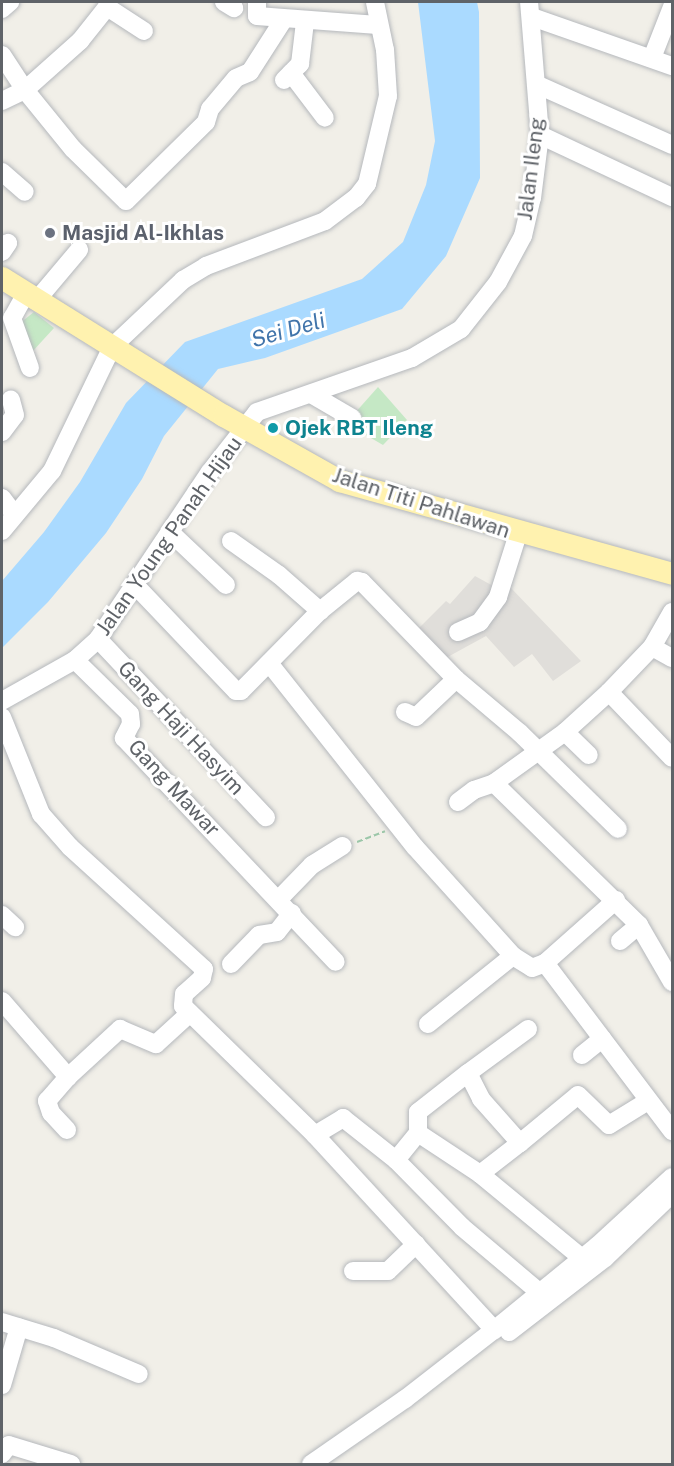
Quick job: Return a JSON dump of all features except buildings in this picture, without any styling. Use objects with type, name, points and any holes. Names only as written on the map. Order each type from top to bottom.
[{"type":"main road","name":"Jalan Titi Pahlawan","points":[[2,278],[142,367],[340,481],[518,534],[665,573]]},
{"type":"street","points":[[2,9],[10,2]]},
{"type":"street","points":[[257,2],[258,16],[305,22],[378,25]]},
{"type":"street","points":[[2,531],[52,471],[112,347],[183,280],[206,266],[325,221],[356,198],[367,184],[388,96],[385,50],[375,2]]},
{"type":"street","points":[[2,101],[25,90],[80,41],[107,7],[144,32]]},
{"type":"street","points":[[652,58],[672,7]]},
{"type":"street","points":[[531,9],[672,66]]},
{"type":"street","name":"Jalan Ileng","points":[[245,427],[257,412],[412,358],[461,329],[498,282],[523,236],[532,198],[540,135],[531,9]]},
{"type":"street","points":[[2,55],[25,90],[73,148],[126,201],[206,122],[210,109],[236,78],[250,72],[284,19]]},
{"type":"street","points":[[305,22],[301,58],[287,77],[325,118]]},
{"type":"street","points":[[538,86],[672,145]]},
{"type":"street","points":[[540,135],[672,197]]},
{"type":"street","points":[[2,172],[25,192]]},
{"type":"street","points":[[30,368],[12,318],[79,250]]},
{"type":"street","points":[[311,394],[352,418]]},
{"type":"street","points":[[2,432],[15,415],[11,400]]},
{"type":"street","name":"Jalan Young Panah Hijau","points":[[2,701],[75,660],[98,639],[136,586],[170,532],[245,427]]},
{"type":"street","points":[[2,498],[15,515]]},
{"type":"street","points":[[170,532],[226,585]]},
{"type":"street","points":[[458,632],[480,622],[498,597],[518,534]]},
{"type":"street","points":[[231,541],[279,575],[320,611]]},
{"type":"street","points":[[136,586],[236,691],[241,691],[320,611],[357,581],[362,582],[456,678],[520,733],[618,829]]},
{"type":"street","points":[[458,802],[474,790],[494,783],[565,732],[609,692],[652,647],[672,612]]},
{"type":"street","name":"Gang Haji Hasyim","points":[[98,639],[266,817]]},
{"type":"street","points":[[652,647],[672,658]]},
{"type":"street","name":"Gang Mawar","points":[[75,660],[130,714],[131,724],[124,738],[280,898],[336,962]]},
{"type":"street","points":[[268,663],[415,847],[513,956],[532,968],[545,963],[616,900]]},
{"type":"street","points":[[405,712],[416,717],[456,678]]},
{"type":"street","points":[[609,692],[672,758]]},
{"type":"street","points":[[2,717],[41,814],[70,847],[204,969],[202,978],[182,1001],[190,1013],[315,1135],[494,1330]]},
{"type":"street","points":[[565,732],[590,755]]},
{"type":"street","points":[[494,783],[639,925],[672,982]]},
{"type":"street","points":[[280,898],[312,865],[343,846]]},
{"type":"street","points":[[231,964],[259,935],[276,932],[292,914]]},
{"type":"street","points":[[620,941],[639,925]]},
{"type":"street","points":[[428,1024],[513,956]]},
{"type":"street","points":[[545,963],[672,1131]]},
{"type":"street","points":[[2,1001],[68,1077]]},
{"type":"street","points":[[67,1130],[51,1113],[47,1101],[68,1077],[120,1029],[156,1044],[190,1013]]},
{"type":"street","points":[[396,1160],[418,1132],[418,1112],[528,1029]]},
{"type":"street","points":[[582,1055],[602,1039]]},
{"type":"street","points":[[468,1073],[481,1099],[520,1143]]},
{"type":"street","points":[[480,1174],[578,1095],[609,1125],[648,1101]]},
{"type":"street","points":[[315,1135],[343,1118],[396,1160],[462,1227],[538,1291]]},
{"type":"street","points":[[418,1132],[480,1174],[582,1258]]},
{"type":"street","points":[[448,1372],[538,1291],[582,1258],[601,1252],[672,1177]]},
{"type":"street","points":[[329,1464],[672,1194]]},
{"type":"street","points":[[353,1271],[388,1271],[416,1244]]},
{"type":"street","points":[[2,1385],[10,1324],[139,1374]]},
{"type":"street","points":[[311,1464],[386,1418]]},
{"type":"street","points":[[2,1455],[9,1444],[71,1464]]},
{"type":"path","points":[[343,846],[376,836],[397,825]]},
{"type":"shaded area","points":[[521,546],[511,588],[581,661],[553,681],[532,654],[514,667],[486,636],[444,659],[414,633],[446,601],[450,604],[475,576],[495,587]]},
{"type":"green space","points":[[34,312],[54,328],[32,352],[15,327]]},
{"type":"green space","points":[[378,387],[407,420],[383,445],[352,427],[354,414]]},
{"type":"water","name":"Sei Deli","points":[[418,2],[477,2],[479,12],[480,178],[446,256],[402,309],[265,358],[218,369],[164,436],[142,479],[106,533],[48,602],[2,648],[2,581],[44,532],[80,482],[126,403],[185,342],[362,279],[403,242],[426,185],[435,141]]},
{"type":"place","name":"Masjid Al-Ikhlas","points":[[50,233]]},
{"type":"place","name":"Ojek RBT Ileng","points":[[273,428]]}]
